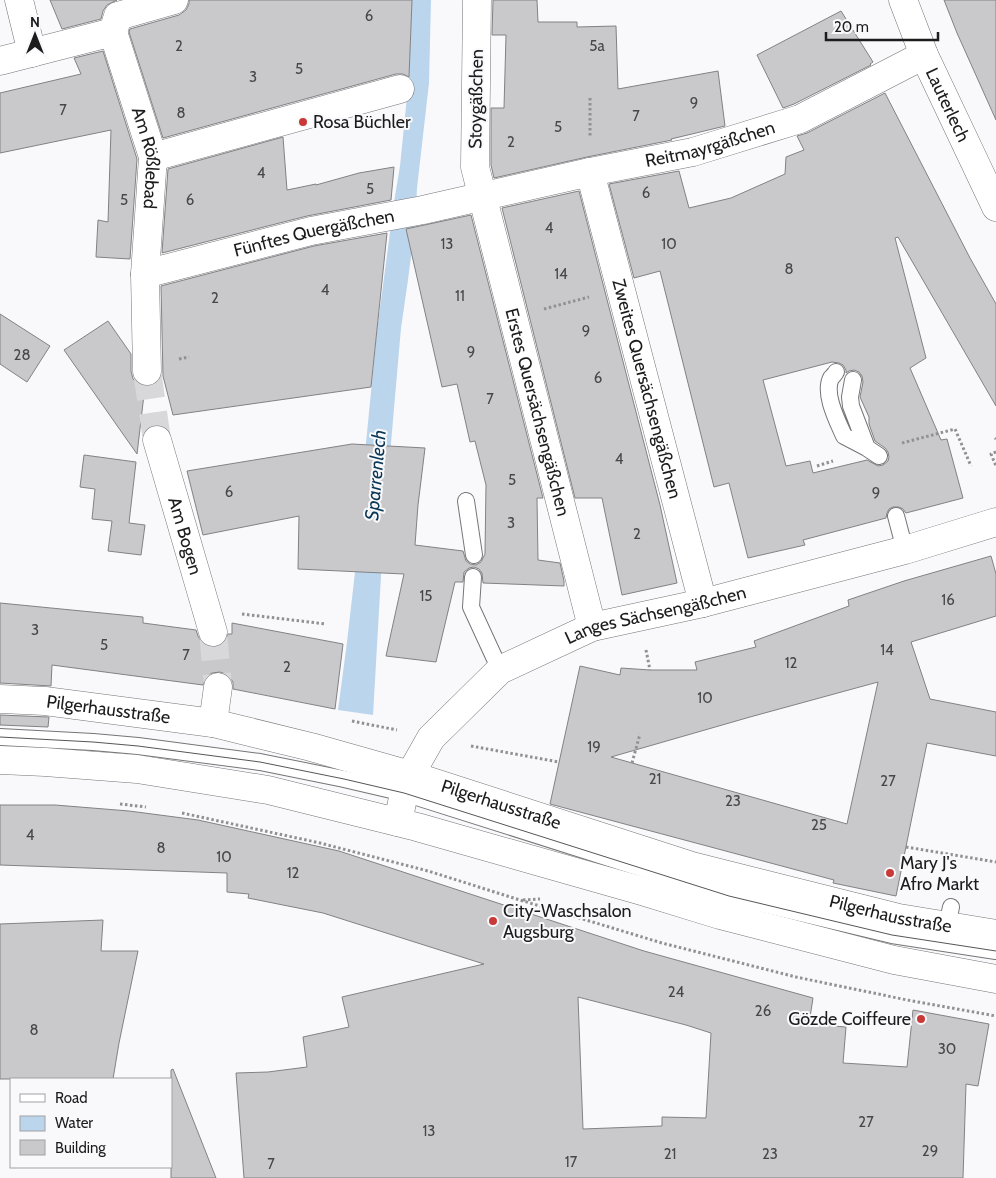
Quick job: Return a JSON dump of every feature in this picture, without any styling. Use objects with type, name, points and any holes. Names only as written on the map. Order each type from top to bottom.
[{"type":"street","points":[[19,0],[32,53]]},
{"type":"street","points":[[0,62],[113,32],[118,16],[174,0]]},
{"type":"street","name":"Stoygäßchen","points":[[477,0],[475,167],[482,197]]},
{"type":"street","name":"Lauterlech","points":[[903,0],[924,54],[996,207]]},
{"type":"street","name":"Am Rößlebad","points":[[113,32],[153,157],[145,274],[147,371]]},
{"type":"street","name":"Reitmayrgäßchen","points":[[482,197],[590,172],[693,152],[800,119],[924,54]]},
{"type":"street","points":[[153,157],[400,89]]},
{"type":"street","name":"Zweites Quersächsengäßchen","points":[[590,172],[703,604]]},
{"type":"street","name":"Fünftes Quergäßchen","points":[[145,274],[310,231],[482,197]]},
{"type":"street","name":"Erstes Quersächsengäßchen","points":[[482,197],[592,627]]},
{"type":"street","name":"Am Bogen","points":[[157,440],[209,620]]},
{"type":"street","name":"Langes Sächsengäßchen","points":[[398,822],[407,784],[431,738],[500,670],[592,627],[703,604],[905,550],[996,522]]},
{"type":"street","points":[[213,723],[218,687]]},
{"type":"street","name":"Pilgerhausstraße","points":[[0,699],[45,701],[213,723],[311,747],[407,784],[692,866],[899,918],[949,917],[996,934]]},
{"type":"street","points":[[0,760],[137,769],[268,790],[398,822],[720,915],[894,960],[996,979]]},
{"type":"lane","points":[[836,372],[831,378],[829,388],[830,401],[844,436],[873,452],[851,406],[850,397],[853,380]]},
{"type":"lane","points":[[466,501],[474,555]]},
{"type":"lane","points":[[896,516],[905,550]]},
{"type":"lane","points":[[473,577],[471,607],[500,670]]},
{"type":"lane","points":[[0,737],[138,746],[260,762],[344,779],[407,784],[729,896],[892,934],[996,951]]},
{"type":"path","points":[[590,98],[590,172]]},
{"type":"path","points":[[513,317],[621,289]]},
{"type":"path","points":[[996,452],[991,454],[996,466]]},
{"type":"path","points":[[209,620],[326,624]]},
{"type":"path","points":[[632,763],[640,734]]},
{"type":"path","points":[[116,803],[153,808]]},
{"type":"path","points":[[180,812],[320,842],[428,871],[662,943],[796,977],[996,1016]]},
{"type":"path","points":[[906,847],[996,862]]},
{"type":"path","points":[[960,862],[961,857]]},
{"type":"water","name":"Sparrenlech","points":[[412,0],[431,0],[429,83],[417,188],[415,225],[401,328],[384,524],[373,715],[338,710],[355,572],[377,331],[400,166],[409,77]]},
{"type":"building","points":[[50,0],[117,0],[107,5],[101,19],[62,29]]},
{"type":"building","points":[[189,0],[412,0],[409,77],[403,74],[396,74],[163,138],[129,32],[130,29],[179,15],[186,10]]},
{"type":"building","points":[[493,0],[537,0],[538,22],[577,22],[577,27],[616,26],[618,89],[718,71],[725,126],[672,140],[494,178],[491,165],[491,108],[504,108],[506,35],[492,35]]},
{"type":"building","points":[[944,0],[996,0],[996,120],[957,33]]},
{"type":"building","points":[[841,11],[873,62],[871,65],[783,108],[757,55]]},
{"type":"building","points":[[103,51],[137,159],[130,259],[96,257],[98,220],[108,222],[111,130],[0,153],[0,93],[81,74],[74,58]]},
{"type":"building","points":[[885,93],[970,258],[996,304],[996,406],[898,237],[895,238],[926,358],[910,368],[941,440],[947,439],[963,498],[906,513],[899,507],[893,507],[889,509],[886,518],[803,540],[805,545],[748,558],[729,483],[714,487],[660,271],[634,278],[609,184],[679,171],[689,208],[731,198],[785,174],[786,157],[804,150],[797,136],[807,133]],"holes":[[[832,362],[843,365],[846,373],[854,370],[862,376],[863,382],[860,397],[869,417],[869,424],[875,441],[888,452],[888,461],[878,466],[867,460],[813,473],[810,461],[786,466],[763,380]]]},
{"type":"building","points":[[283,137],[287,190],[394,167],[391,200],[307,216],[162,253],[168,169]]},
{"type":"building","points":[[579,191],[660,505],[677,583],[622,595],[602,498],[575,498],[502,208]]},
{"type":"building","points":[[471,215],[543,498],[537,498],[538,560],[560,563],[564,586],[483,583],[482,573],[479,569],[469,568],[464,572],[463,582],[455,582],[436,662],[386,656],[404,574],[298,569],[299,516],[203,535],[187,471],[352,444],[425,448],[415,545],[463,551],[466,561],[470,564],[476,565],[481,562],[485,554],[486,485],[475,441],[470,442],[457,384],[442,387],[406,229]]},
{"type":"building","points":[[387,233],[371,387],[173,415],[163,376],[161,286],[314,246]]},
{"type":"building","points":[[0,314],[50,346],[27,382],[0,364]]},
{"type":"building","points":[[108,321],[131,354],[133,379],[145,386],[137,454],[64,350]]},
{"type":"building","points":[[84,455],[136,462],[129,523],[145,525],[141,555],[108,551],[112,521],[92,519],[95,489],[80,487]]},
{"type":"building","points":[[991,556],[996,574],[996,616],[911,642],[930,699],[996,712],[996,756],[927,743],[896,896],[833,883],[834,880],[550,804],[580,666],[620,675],[621,668],[697,670],[695,662],[756,647],[754,641],[849,606],[848,600],[904,581]],"holes":[[[878,682],[847,824],[611,757]]]},
{"type":"building","points":[[0,603],[143,617],[143,623],[196,630],[202,643],[210,647],[218,647],[225,642],[228,634],[232,634],[232,623],[343,644],[335,709],[233,689],[233,682],[228,675],[220,672],[212,673],[206,677],[203,685],[52,665],[51,686],[0,683]]},
{"type":"building","points":[[0,715],[49,717],[48,727],[0,725]]},
{"type":"building","points":[[0,805],[55,805],[129,811],[198,820],[339,851],[644,951],[813,998],[809,1024],[846,1027],[843,1063],[907,1067],[913,1010],[989,1024],[978,1086],[966,1084],[963,1178],[244,1178],[236,1073],[268,1072],[307,1067],[303,1037],[349,1027],[342,997],[484,964],[323,913],[248,898],[249,894],[227,892],[227,873],[0,865]],"holes":[[[578,997],[711,1033],[706,1118],[662,1117],[662,1126],[583,1129]]]},
{"type":"building","points":[[103,920],[101,951],[138,951],[113,1078],[0,1079],[0,924]]},
{"type":"building","points":[[173,1069],[216,1178],[171,1178],[171,1070]]},
{"type":"tunnel","points":[[147,371],[157,440]]},
{"type":"tunnel","points":[[213,632],[218,687]]},
{"type":"tram line","points":[[0,737],[138,746],[260,762],[344,779],[404,793],[729,896],[892,935],[996,951]]},
{"type":"place","name":"Rosa Büchler","points":[[303,122]]},
{"type":"place","name":"Mary J's Afro Markt","points":[[890,873]]},
{"type":"place","name":"City-Waschsalon Augsburg","points":[[493,921]]},
{"type":"place","name":"Gözde Coiffeure","points":[[921,1019]]}]
